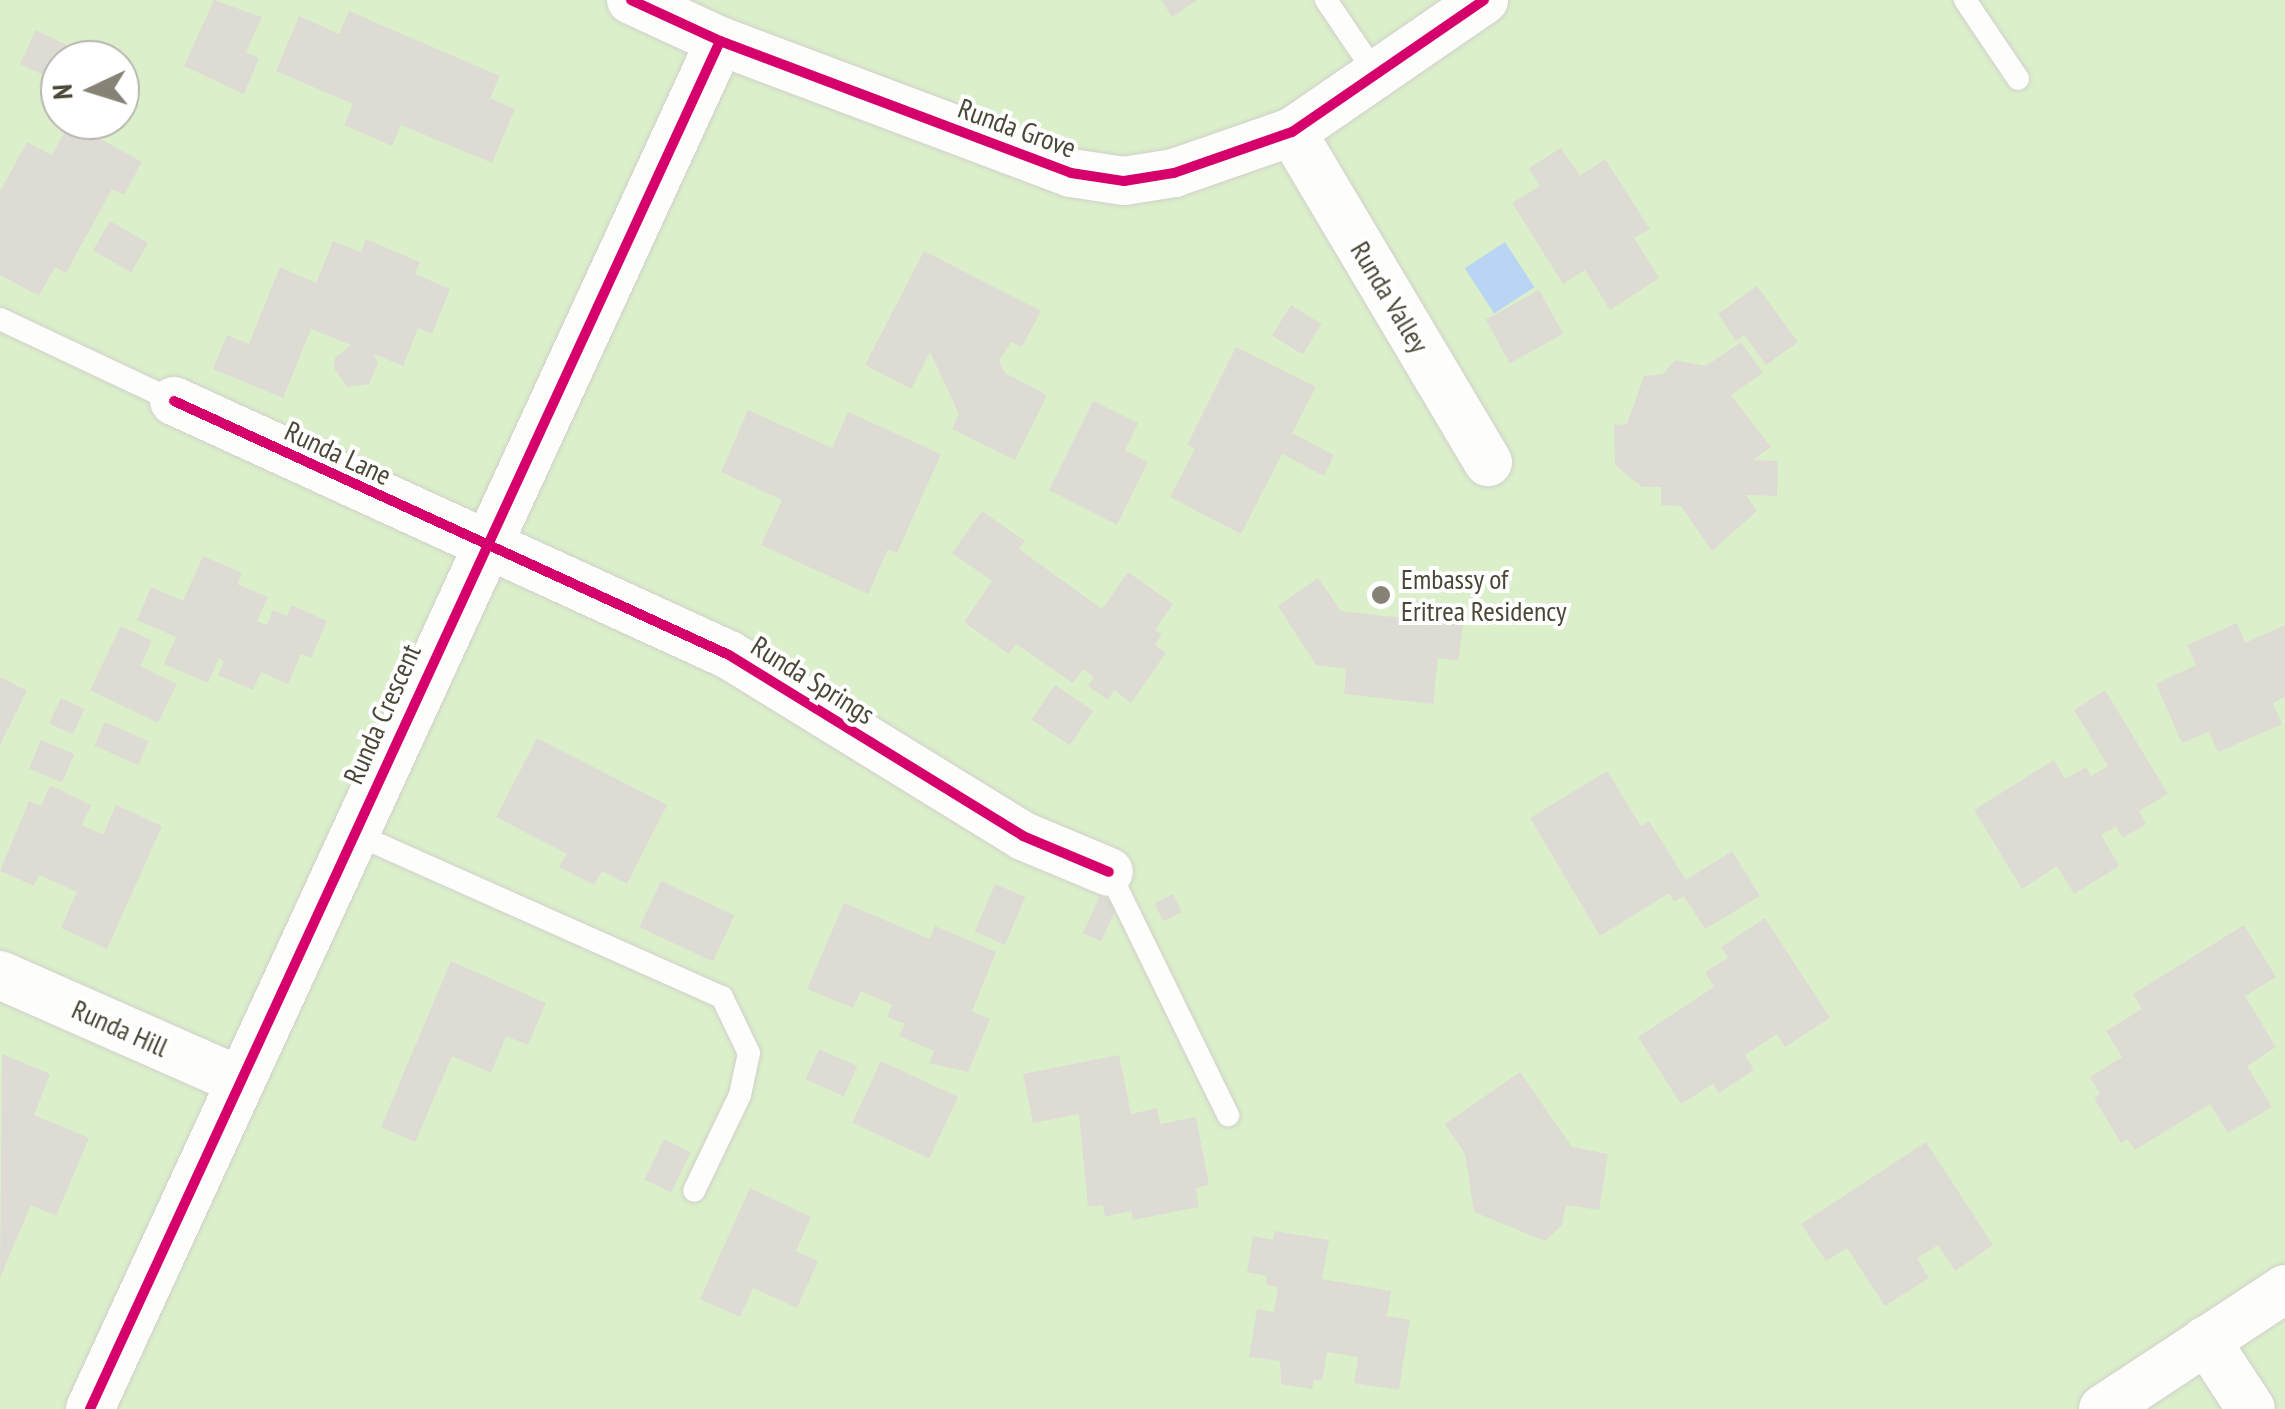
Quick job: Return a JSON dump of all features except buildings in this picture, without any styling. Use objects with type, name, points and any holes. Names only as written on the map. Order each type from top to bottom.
[{"type":"street","name":"Runda Grove","points":[[631,0],[720,41],[1071,174],[1124,181],[1174,172],[1292,132],[1484,0]]},
{"type":"street","name":"Runda Crescent","points":[[90,1409],[483,546],[720,41]]},
{"type":"street","name":"Runda Valley","points":[[1292,132],[1488,462]]},
{"type":"street","name":"Runda Lane","points":[[174,401],[483,546]]},
{"type":"street","name":"Runda Springs","points":[[483,546],[729,654],[1022,836],[1110,872]]},
{"type":"street","name":"Runda Hill","points":[[0,975],[240,1081]]},
{"type":"street","points":[[2103,1409],[2285,1289]]},
{"type":"street","points":[[2206,1340],[2250,1409]]},
{"type":"lane","points":[[1326,0],[1376,74]]},
{"type":"lane","points":[[1966,0],[2018,79]]},
{"type":"lane","points":[[0,319],[174,401]]},
{"type":"lane","points":[[353,833],[722,997],[749,1054],[740,1096],[694,1190]]},
{"type":"lane","points":[[1110,872],[1228,1115]]},
{"type":"green space","points":[[0,0],[2285,0],[2285,1409],[0,1409]]},
{"type":"water","points":[[1505,242],[1534,287],[1494,313],[1465,268]]},
{"type":"cycle path","points":[[631,0],[720,41],[1071,173],[1124,181],[1174,173],[1292,132],[1484,0]]},
{"type":"cycle path","points":[[90,1409],[720,41]]},
{"type":"cycle path","points":[[174,401],[729,655],[1023,836],[1109,872]]},
{"type":"place","name":"Embassy of Eritrea Residency","points":[[1381,595]]}]
